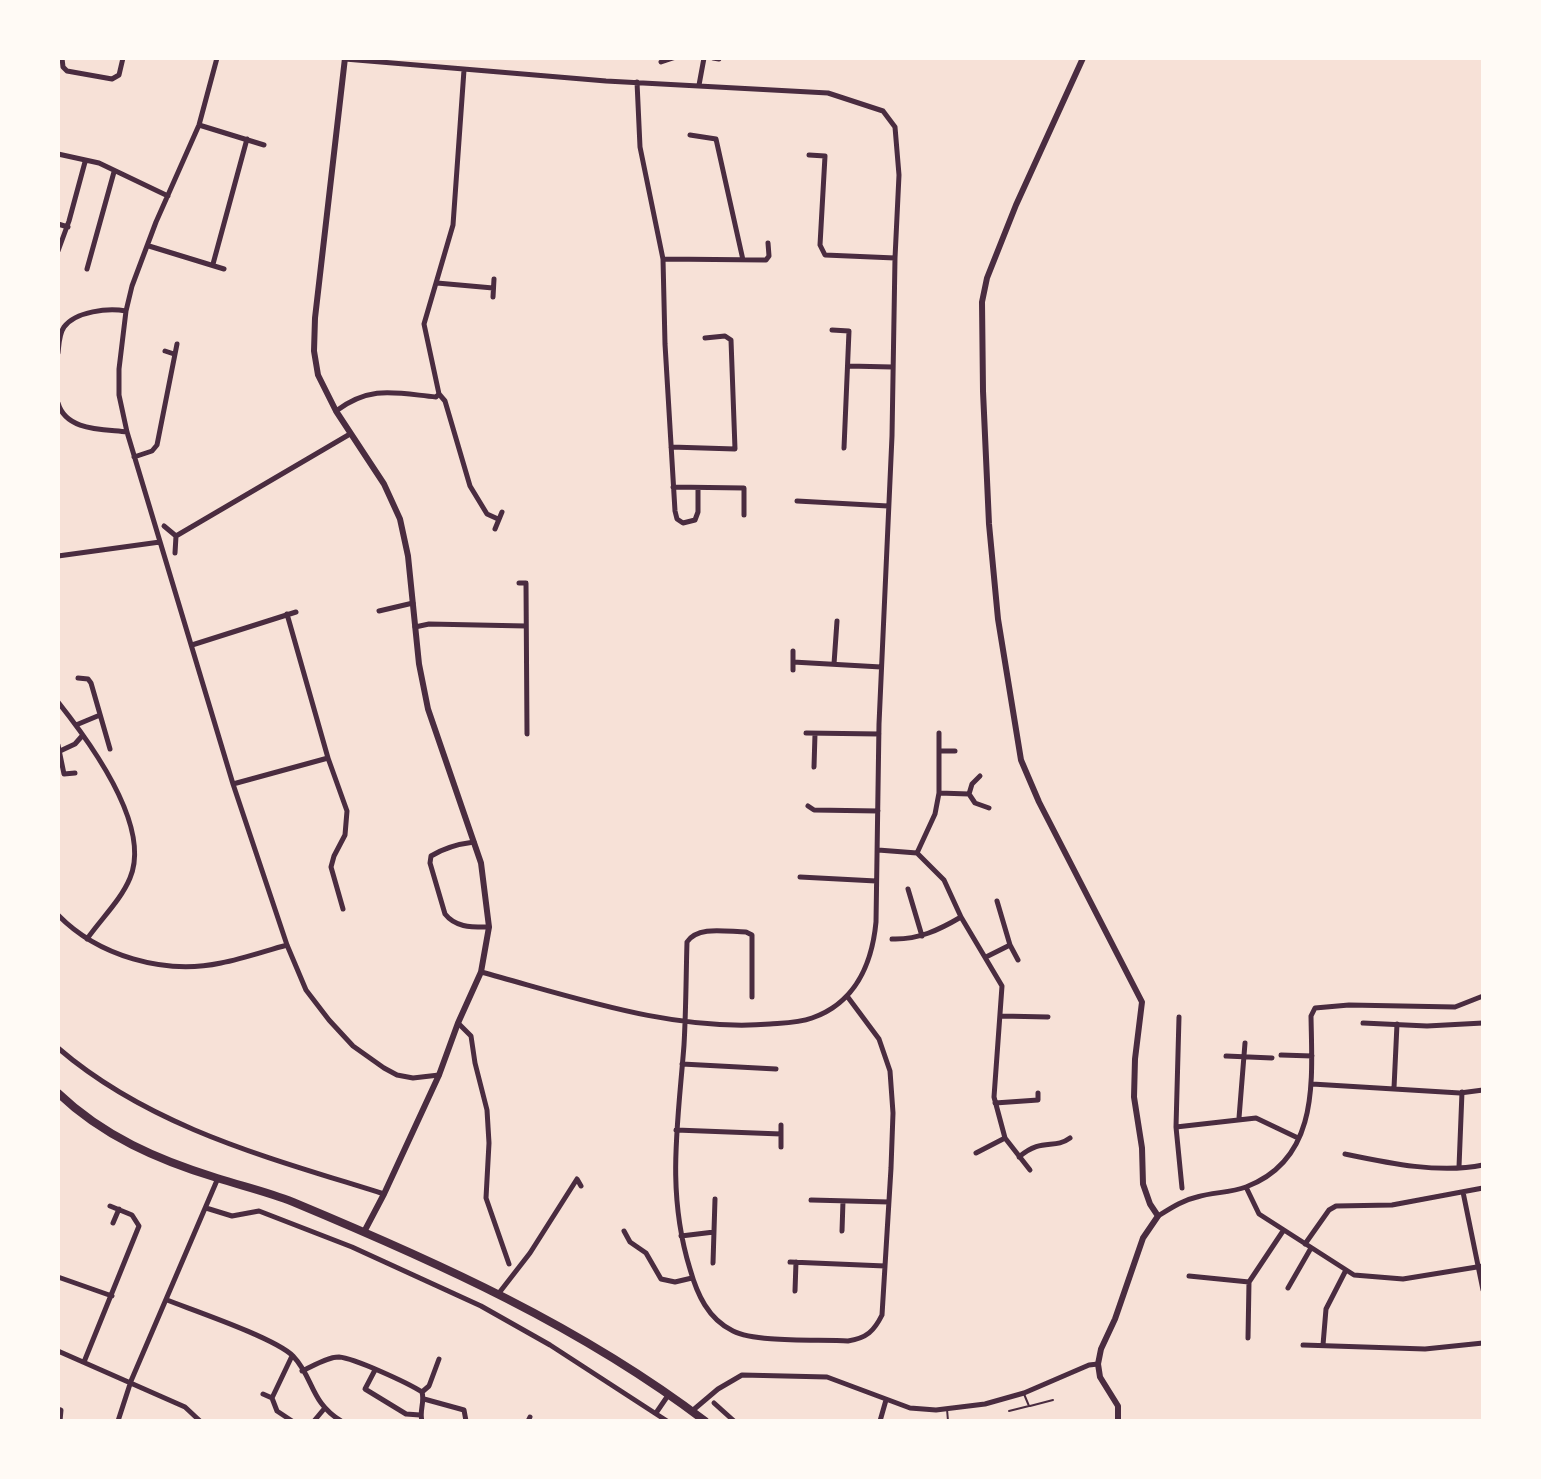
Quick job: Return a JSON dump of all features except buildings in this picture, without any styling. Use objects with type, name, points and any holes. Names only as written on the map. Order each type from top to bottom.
[{"type":"main road","points":[[59,1095],[81,1115],[122,1141],[218,1178],[283,1198],[499,1293],[577,1335],[705,1421]]},
{"type":"street","points":[[62,58],[67,71],[112,79],[119,75],[123,58]]},
{"type":"street","points":[[217,58],[199,125],[132,286],[119,369],[119,395],[127,432],[233,784],[287,945],[306,990],[353,1046],[397,1075],[413,1078],[439,1075]]},
{"type":"street","points":[[364,1232],[439,1075],[481,972],[489,927],[484,876],[428,709],[408,556],[400,519],[384,484],[336,411],[318,375],[314,351],[315,318],[345,58],[464,70],[828,93],[883,111],[898,136],[899,175],[892,436],[881,667],[876,922],[873,945],[862,979],[826,1012],[796,1022],[752,1026],[685,1021],[599,1004],[481,972]]},
{"type":"street","points":[[661,62],[673,58]]},
{"type":"street","points":[[699,85],[704,58]]},
{"type":"street","points":[[713,58],[719,59]]},
{"type":"street","points":[[1083,58],[1016,205],[987,278],[982,302],[989,524],[998,619],[1021,760],[1039,802],[1142,1002],[1134,1097],[1142,1148],[1143,1184],[1158,1216]]},
{"type":"street","points":[[464,70],[453,225],[424,324],[439,394],[445,401],[470,486],[487,514],[500,516],[495,529]]},
{"type":"street","points":[[637,82],[640,147],[663,259],[673,487],[677,519],[683,523],[695,520],[698,488]]},
{"type":"street","points":[[199,125],[264,145]]},
{"type":"street","points":[[690,135],[716,139],[743,260]]},
{"type":"street","points":[[213,264],[247,139]]},
{"type":"street","points":[[58,154],[99,163],[168,196]]},
{"type":"street","points":[[809,155],[825,156],[820,245],[825,255],[895,258]]},
{"type":"street","points":[[58,251],[68,227],[85,162]]},
{"type":"street","points":[[87,269],[114,172]]},
{"type":"street","points":[[58,224],[68,227]]},
{"type":"street","points":[[663,259],[766,260],[769,256],[768,243]]},
{"type":"street","points":[[149,246],[224,269]]},
{"type":"street","points":[[493,297],[494,279]]},
{"type":"street","points":[[437,283],[493,288]]},
{"type":"street","points":[[58,353],[64,328],[73,320],[114,309],[126,311]]},
{"type":"street","points":[[832,330],[849,331],[844,448]]},
{"type":"street","points":[[671,447],[735,449],[731,340],[725,336],[705,338]]},
{"type":"street","points":[[134,457],[152,451],[157,445],[177,344]]},
{"type":"street","points":[[165,351],[174,354]]},
{"type":"street","points":[[848,366],[892,367]]},
{"type":"street","points":[[336,411],[351,400],[378,391],[436,397],[439,394]]},
{"type":"street","points":[[58,403],[60,411],[69,421],[86,427],[127,432]]},
{"type":"street","points":[[176,536],[350,434]]},
{"type":"street","points":[[673,487],[744,488],[744,515]]},
{"type":"street","points":[[797,501],[888,506]]},
{"type":"street","points":[[164,526],[176,536]]},
{"type":"street","points":[[175,553],[176,536]]},
{"type":"street","points":[[58,556],[160,542]]},
{"type":"street","points":[[519,583],[526,583],[527,734]]},
{"type":"street","points":[[379,611],[413,603]]},
{"type":"street","points":[[192,645],[296,612]]},
{"type":"street","points":[[287,614],[328,758],[347,811],[345,835],[331,867],[343,909]]},
{"type":"street","points":[[834,664],[837,621]]},
{"type":"street","points":[[415,627],[429,624],[527,626]]},
{"type":"street","points":[[793,651],[793,670]]},
{"type":"street","points":[[793,662],[881,667]]},
{"type":"street","points":[[78,678],[88,679],[91,683],[107,746]]},
{"type":"street","points":[[58,702],[116,787],[134,843],[130,879],[87,939]]},
{"type":"street","points":[[76,725],[100,715]]},
{"type":"street","points":[[806,733],[879,734]]},
{"type":"street","points":[[917,853],[935,814],[939,793],[939,733]]},
{"type":"street","points":[[814,767],[815,734]]},
{"type":"street","points":[[75,773],[64,774],[59,748],[75,744],[82,736]]},
{"type":"street","points":[[940,751],[955,751]]},
{"type":"street","points":[[233,784],[328,758]]},
{"type":"street","points":[[969,794],[972,784],[980,776]]},
{"type":"street","points":[[939,793],[969,794]]},
{"type":"street","points":[[969,794],[975,803],[989,808]]},
{"type":"street","points":[[808,806],[814,810],[878,811]]},
{"type":"street","points":[[474,842],[458,844],[436,853],[431,856],[430,863],[445,914],[450,921],[465,927],[489,927]]},
{"type":"street","points":[[878,850],[917,853],[944,880],[961,917],[1002,986],[995,1103],[1005,1138],[1030,1170]]},
{"type":"street","points":[[800,877],[876,881]]},
{"type":"street","points":[[908,889],[922,936]]},
{"type":"street","points":[[340,899],[350,896]]},
{"type":"street","points":[[997,901],[1010,945],[1018,960]]},
{"type":"street","points":[[58,915],[87,939],[125,956],[153,964],[218,964],[287,945]]},
{"type":"street","points":[[991,920],[1002,916]]},
{"type":"street","points":[[892,939],[922,936],[961,917]]},
{"type":"street","points":[[752,997],[752,935],[746,932],[698,931],[687,942],[674,1186],[681,1236],[692,1278],[703,1303],[714,1318],[734,1332],[753,1336],[848,1341],[863,1339],[875,1328],[882,1315],[893,1113],[890,1071],[879,1039],[847,996]]},
{"type":"street","points":[[986,957],[1010,945]]},
{"type":"street","points":[[1118,1421],[1118,1406],[1100,1377],[1098,1364],[1143,1238],[1158,1216],[1185,1200],[1246,1187],[1263,1180],[1281,1165],[1308,1117],[1312,1084],[1311,1016],[1315,1008],[1349,1005],[1455,1007],[1483,996]]},
{"type":"street","points":[[1001,1016],[1048,1017]]},
{"type":"street","points":[[1179,1017],[1176,1127],[1182,1188]]},
{"type":"street","points":[[458,1023],[471,1036],[487,1110],[486,1198],[509,1264]]},
{"type":"street","points":[[1363,1023],[1427,1026],[1483,1023]]},
{"type":"street","points":[[1394,1088],[1397,1024]]},
{"type":"street","points":[[1239,1118],[1245,1043]]},
{"type":"street","points":[[58,1048],[120,1094],[172,1122],[214,1139],[384,1194]]},
{"type":"street","points":[[1281,1055],[1312,1056]]},
{"type":"street","points":[[1226,1056],[1272,1058]]},
{"type":"street","points":[[682,1064],[776,1069]]},
{"type":"street","points":[[1312,1084],[1462,1092],[1483,1090]]},
{"type":"street","points":[[1459,1167],[1462,1092]]},
{"type":"street","points":[[995,1103],[1038,1100],[1038,1093]]},
{"type":"street","points":[[1176,1127],[1256,1118],[1298,1138]]},
{"type":"street","points":[[781,1125],[781,1147]]},
{"type":"street","points":[[676,1130],[781,1134]]},
{"type":"street","points":[[976,1153],[1005,1138]]},
{"type":"street","points":[[1019,1157],[1039,1143],[1063,1143],[1070,1138]]},
{"type":"street","points":[[1345,1154],[1404,1165],[1483,1165]]},
{"type":"street","points":[[118,1421],[131,1381],[218,1178]]},
{"type":"street","points":[[499,1293],[530,1253],[577,1179],[581,1186]]},
{"type":"street","points":[[1246,1187],[1259,1214],[1354,1275],[1403,1279],[1481,1266]]},
{"type":"street","points":[[1305,1244],[1329,1210],[1336,1206],[1392,1205],[1483,1188]]},
{"type":"street","points":[[1463,1192],[1481,1266],[1483,1290]]},
{"type":"street","points":[[713,1263],[715,1199]]},
{"type":"street","points":[[811,1200],[889,1202]]},
{"type":"street","points":[[842,1231],[843,1201]]},
{"type":"street","points":[[84,1362],[139,1226],[132,1215],[110,1206]]},
{"type":"street","points":[[206,1208],[232,1216],[259,1211],[485,1308],[550,1345],[667,1421]]},
{"type":"street","points":[[113,1223],[119,1209]]},
{"type":"street","points":[[624,1231],[630,1242],[646,1253],[661,1279],[675,1282],[692,1278]]},
{"type":"street","points":[[1248,1338],[1249,1282],[1283,1231]]},
{"type":"street","points":[[681,1236],[714,1232]]},
{"type":"street","points":[[1288,1288],[1311,1248]]},
{"type":"street","points":[[795,1291],[793,1262],[885,1266]]},
{"type":"street","points":[[1323,1345],[1326,1309],[1346,1270]]},
{"type":"street","points":[[1189,1276],[1249,1282]]},
{"type":"street","points":[[58,1277],[112,1296]]},
{"type":"street","points":[[167,1300],[266,1341],[292,1356],[324,1409],[341,1421]]},
{"type":"street","points":[[1303,1345],[1425,1349],[1483,1343]]},
{"type":"street","points":[[58,1351],[185,1407],[200,1421]]},
{"type":"street","points":[[272,1398],[292,1356]]},
{"type":"street","points":[[302,1371],[340,1357],[375,1370],[422,1392],[421,1418],[406,1414],[365,1389],[375,1370]]},
{"type":"street","points":[[422,1392],[429,1386],[439,1359]]},
{"type":"street","points":[[692,1411],[718,1389],[742,1375],[827,1377],[910,1408],[947,1408],[985,1404],[1024,1393],[1098,1364]]},
{"type":"street","points":[[263,1394],[272,1398],[279,1414],[292,1421]]},
{"type":"street","points":[[656,1413],[669,1394]]},
{"type":"street","points":[[424,1399],[464,1410],[466,1421]]},
{"type":"street","points":[[880,1421],[886,1400]]},
{"type":"street","points":[[714,1403],[732,1420]]},
{"type":"street","points":[[58,1409],[61,1410],[60,1421]]},
{"type":"street","points":[[314,1421],[324,1409]]},
{"type":"lane","points":[[1024,1393],[1029,1406]]},
{"type":"lane","points":[[1009,1411],[1053,1400]]},
{"type":"lane","points":[[947,1408],[948,1421]]}]
